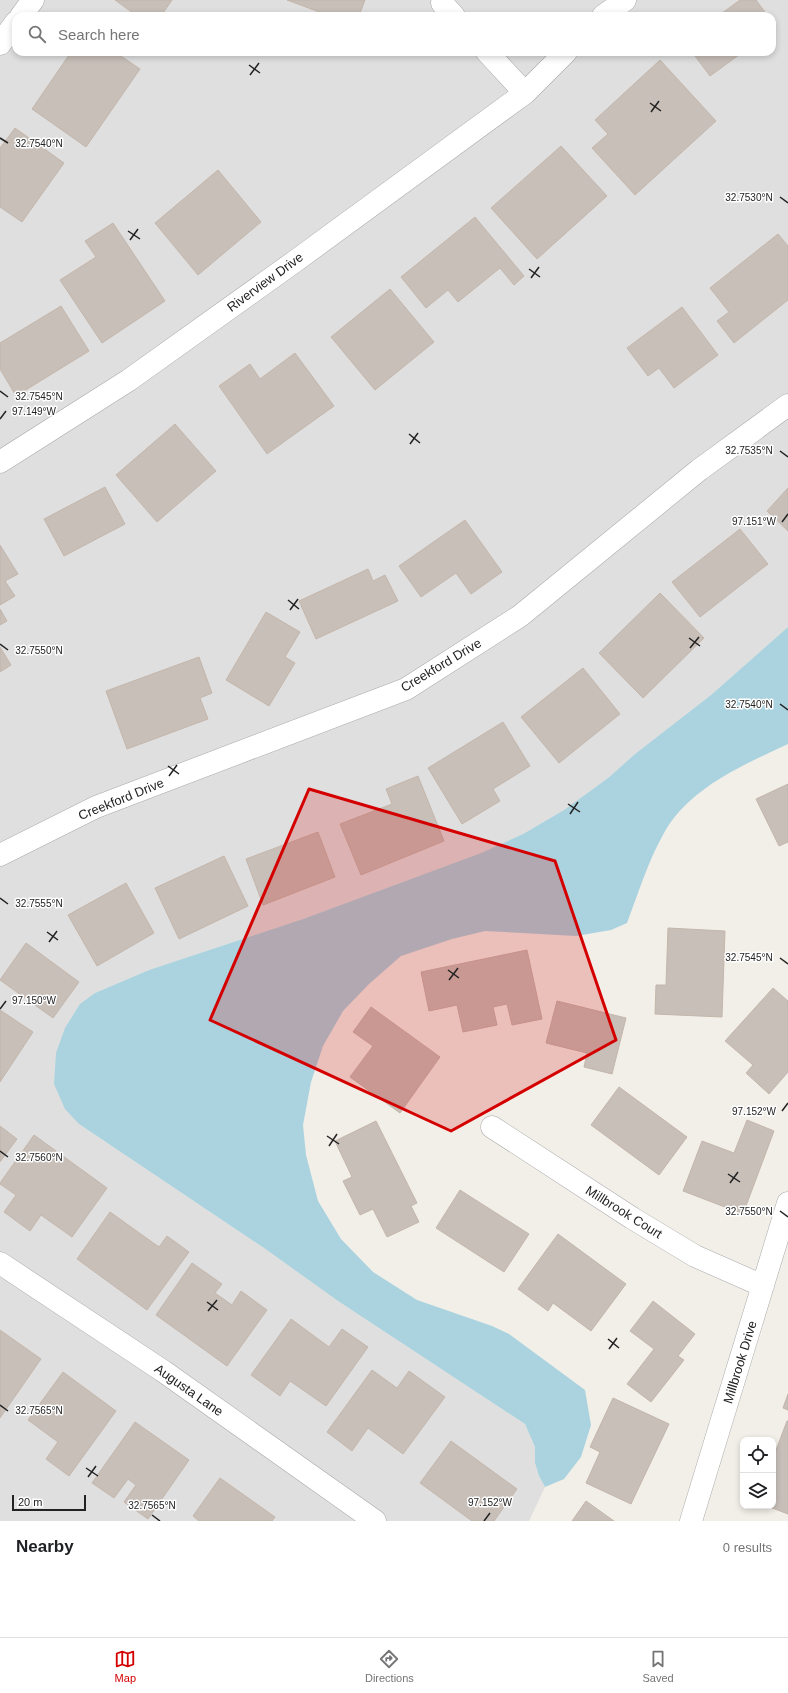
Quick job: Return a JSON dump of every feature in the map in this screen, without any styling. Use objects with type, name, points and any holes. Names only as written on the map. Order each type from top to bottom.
[{"type":"street","points":[[24,12],[33,0]]},
{"type":"street","points":[[608,12],[625,0]]},
{"type":"street","points":[[0,44],[12,28]]},
{"type":"street","points":[[491,56],[524,93]]},
{"type":"street","name":"Riverview Drive","points":[[0,462],[135,376],[524,93],[562,56]]},
{"type":"street","name":"Creekford Drive","points":[[0,855],[96,807],[406,689],[520,616],[699,470],[788,405]]},
{"type":"street","name":"Millbrook Court","points":[[492,1127],[632,1218],[688,1252],[763,1286]]},
{"type":"street","name":"Millbrook Drive","points":[[691,1521],[788,1203]]},
{"type":"street","name":"Augusta Lane","points":[[0,1263],[163,1371],[375,1521]]},
{"type":"highlighted area","points":[[309,789],[555,861],[616,1040],[451,1131],[210,1020]]},
{"type":"shaded area","points":[[0,0],[788,0],[788,627],[711,695],[635,754],[608,778],[564,810],[523,834],[481,853],[303,919],[149,970],[95,993],[79,1124],[264,1248],[338,1301],[525,1424],[535,1447],[535,1463],[539,1476],[545,1487],[529,1521],[0,1521]]},
{"type":"water","points":[[788,627],[788,744],[753,760],[718,780],[688,803],[675,817],[664,833],[653,855],[627,923],[611,930],[576,936],[485,931],[452,939],[401,956],[369,984],[343,1011],[323,1046],[311,1082],[303,1125],[306,1155],[318,1201],[341,1239],[373,1272],[417,1300],[492,1326],[509,1334],[585,1390],[591,1425],[581,1457],[564,1479],[545,1487],[539,1476],[535,1463],[535,1447],[525,1424],[338,1301],[264,1248],[79,1124],[65,1109],[54,1084],[56,1053],[65,1028],[80,1004],[95,993],[149,970],[303,919],[481,853],[523,834],[564,810],[608,778],[635,754],[711,695]]},
{"type":"building","points":[[115,0],[172,0],[164,12],[132,12]]},
{"type":"building","points":[[287,0],[365,0],[360,12],[319,12]]},
{"type":"building","points":[[740,0],[756,0],[765,12],[724,12]]},
{"type":"building","points":[[68,56],[121,56],[140,69],[86,147],[32,109]]},
{"type":"building","points":[[695,56],[738,56],[710,76]]},
{"type":"building","points":[[660,60],[716,121],[635,195],[592,148],[608,134],[595,120]]},
{"type":"building","points":[[15,128],[64,163],[22,222],[0,207],[0,148]]},
{"type":"building","points":[[561,146],[607,196],[537,259],[491,208]]},
{"type":"building","points":[[218,170],[261,222],[198,275],[155,223]]},
{"type":"building","points":[[475,217],[524,276],[514,285],[500,268],[458,302],[448,290],[426,308],[401,277]]},
{"type":"building","points":[[113,223],[165,301],[102,343],[60,280],[96,257],[85,241]]},
{"type":"building","points":[[778,234],[788,246],[788,300],[734,343],[717,321],[729,312],[710,288]]},
{"type":"building","points":[[390,289],[434,342],[375,390],[331,337]]},
{"type":"building","points":[[61,306],[89,351],[16,396],[0,369],[0,343]]},
{"type":"building","points":[[682,307],[718,355],[674,388],[659,368],[648,376],[627,348]]},
{"type":"building","points":[[295,353],[334,406],[267,454],[219,386],[250,364],[260,379]]},
{"type":"building","points":[[175,424],[216,471],[157,522],[116,475]]},
{"type":"building","points":[[105,487],[125,524],[64,556],[44,519]]},
{"type":"building","points":[[788,488],[788,531],[767,511]]},
{"type":"building","points":[[465,520],[502,572],[471,594],[456,573],[421,597],[399,566]]},
{"type":"building","points":[[740,529],[768,564],[700,617],[672,582]]},
{"type":"building","points":[[0,545],[18,574],[5,581],[15,596],[0,605]]},
{"type":"building","points":[[368,569],[373,581],[385,575],[398,601],[316,639],[299,601]]},
{"type":"building","points":[[660,593],[704,638],[643,698],[599,653]]},
{"type":"building","points":[[0,609],[7,621],[0,625]]},
{"type":"building","points":[[266,612],[300,632],[285,657],[295,663],[269,706],[226,680]]},
{"type":"building","points":[[0,647],[11,665],[0,672]]},
{"type":"building","points":[[199,657],[212,693],[200,698],[208,719],[127,749],[106,691]]},
{"type":"building","points":[[583,668],[620,714],[559,763],[521,717]]},
{"type":"building","points":[[503,722],[530,766],[493,789],[500,801],[462,824],[428,768]]},
{"type":"building","points":[[418,776],[444,841],[361,875],[340,824],[392,804],[386,789]]},
{"type":"building","points":[[788,784],[788,842],[779,846],[756,799]]},
{"type":"building","points":[[318,832],[335,877],[263,905],[246,859]]},
{"type":"building","points":[[224,856],[248,906],[179,939],[155,888]]},
{"type":"building","points":[[126,883],[154,933],[97,966],[68,915]]},
{"type":"building","points":[[668,928],[725,931],[722,1017],[655,1014],[656,985],[666,985]]},
{"type":"building","points":[[26,943],[79,982],[53,1018],[0,980]]},
{"type":"building","points":[[527,950],[542,1019],[512,1025],[507,1004],[493,1007],[497,1025],[463,1032],[457,1005],[429,1011],[421,972]]},
{"type":"building","points":[[773,988],[788,1001],[788,1072],[769,1094],[746,1073],[753,1065],[725,1041]]},
{"type":"building","points":[[557,1001],[626,1018],[612,1074],[584,1067],[587,1053],[546,1043]]},
{"type":"building","points":[[371,1007],[440,1057],[400,1113],[350,1077],[373,1046],[353,1032]]},
{"type":"building","points":[[0,1010],[33,1032],[0,1082]]},
{"type":"building","points":[[619,1087],[687,1137],[659,1175],[591,1125]]},
{"type":"building","points":[[747,1120],[774,1131],[743,1214],[683,1191],[702,1141],[734,1153]]},
{"type":"building","points":[[376,1121],[417,1203],[411,1206],[419,1222],[387,1237],[373,1209],[360,1215],[343,1181],[352,1177],[335,1141]]},
{"type":"building","points":[[0,1126],[17,1139],[0,1162]]},
{"type":"building","points":[[34,1135],[107,1188],[72,1237],[41,1215],[30,1231],[4,1212],[16,1195],[0,1183]]},
{"type":"building","points":[[460,1190],[529,1234],[504,1272],[436,1228]]},
{"type":"building","points":[[110,1212],[159,1247],[167,1236],[189,1252],[147,1310],[77,1259]]},
{"type":"building","points":[[558,1234],[626,1284],[591,1331],[553,1303],[548,1311],[518,1289]]},
{"type":"building","points":[[192,1263],[222,1284],[215,1293],[232,1305],[241,1291],[267,1310],[227,1366],[156,1315]]},
{"type":"building","points":[[653,1301],[695,1334],[678,1356],[684,1360],[651,1402],[627,1384],[654,1349],[630,1331]]},
{"type":"building","points":[[291,1319],[329,1347],[342,1329],[368,1347],[326,1406],[290,1381],[280,1396],[251,1375]]},
{"type":"building","points":[[0,1330],[41,1359],[0,1418]]},
{"type":"building","points":[[372,1370],[397,1388],[409,1371],[445,1397],[403,1454],[368,1428],[352,1451],[327,1432]]},
{"type":"building","points":[[63,1372],[116,1411],[69,1476],[46,1459],[58,1442],[28,1420]]},
{"type":"building","points":[[788,1394],[788,1410],[783,1408]]},
{"type":"building","points":[[613,1398],[669,1424],[631,1504],[586,1483],[600,1452],[590,1447]]},
{"type":"building","points":[[788,1421],[788,1514],[775,1509],[776,1450]]},
{"type":"building","points":[[135,1422],[189,1460],[148,1519],[124,1502],[136,1485],[128,1479],[114,1498],[92,1483]]},
{"type":"building","points":[[451,1441],[517,1489],[494,1521],[472,1521],[420,1483]]},
{"type":"building","points":[[220,1478],[275,1517],[272,1521],[199,1521],[193,1516]]},
{"type":"building","points":[[586,1501],[614,1521],[572,1521]]}]
